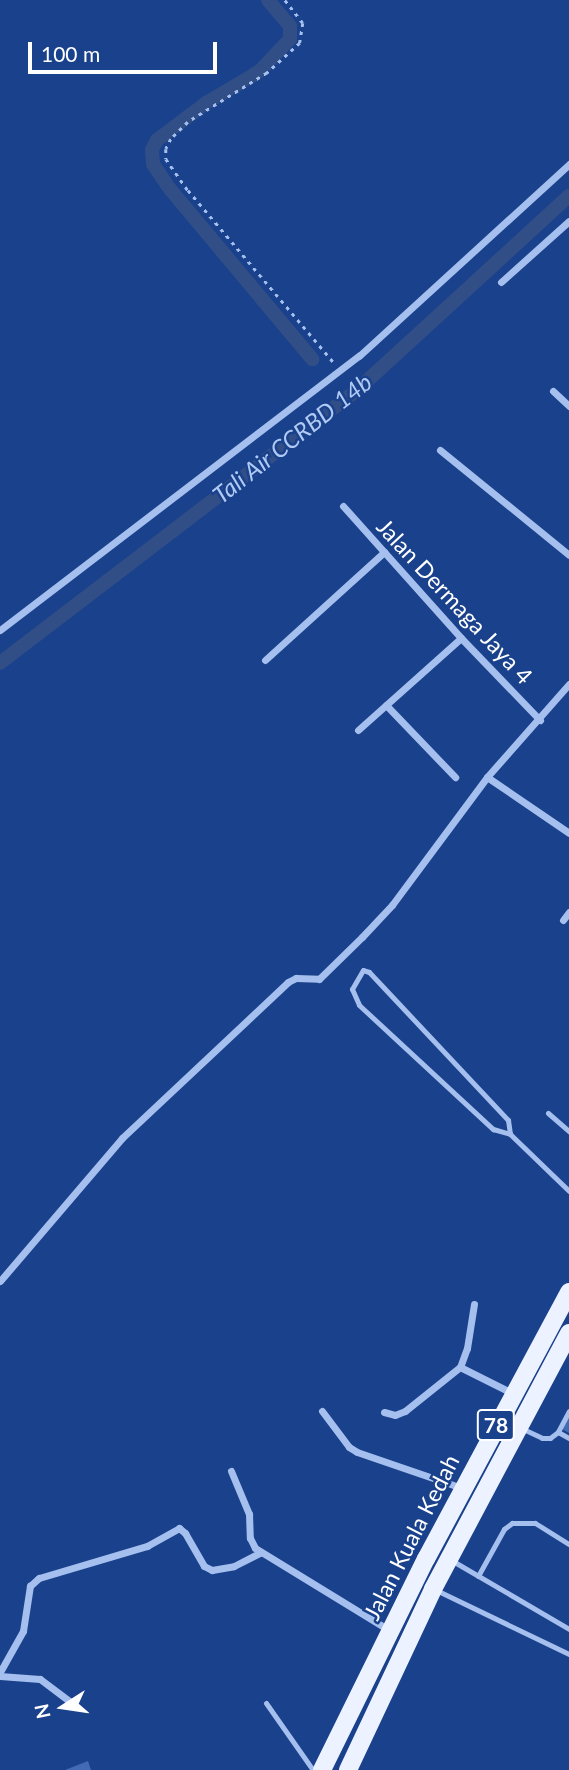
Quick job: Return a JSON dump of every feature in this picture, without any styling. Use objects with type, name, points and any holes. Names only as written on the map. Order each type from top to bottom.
[{"type":"main road","name":"Jalan Kuala Kedah","points":[[322,1770],[426,1559],[569,1292]]},
{"type":"main road","name":"Jalan Kuala Kedah","points":[[348,1770],[433,1589],[569,1333]]},
{"type":"main road","points":[[426,1559],[437,1553],[450,1560]]},
{"type":"street","points":[[0,630],[390,330],[569,164]]},
{"type":"street","points":[[501,282],[569,221]]},
{"type":"street","points":[[553,391],[569,406]]},
{"type":"street","points":[[440,450],[569,555]]},
{"type":"street","name":"Jalan Dermaga Jaya 4","points":[[343,506],[460,638],[540,720]]},
{"type":"street","points":[[265,660],[384,552]]},
{"type":"street","points":[[358,730],[460,638]]},
{"type":"street","points":[[0,1281],[122,1138],[288,982],[296,978],[318,979],[362,937],[392,905],[487,777],[569,684]]},
{"type":"street","points":[[386,705],[455,777]]},
{"type":"street","points":[[487,777],[569,833]]},
{"type":"street","points":[[563,920],[569,912]]},
{"type":"street","points":[[384,1412],[395,1415],[405,1411],[460,1367],[467,1348],[474,1304]]},
{"type":"street","points":[[460,1367],[513,1393]]},
{"type":"street","points":[[322,1411],[349,1447],[357,1452],[463,1488]]},
{"type":"street","points":[[231,1471],[248,1514],[250,1538],[260,1553],[390,1631]]},
{"type":"street","points":[[70,1702],[40,1679],[0,1674],[23,1631],[30,1586],[39,1578],[147,1546],[178,1528],[186,1533],[204,1566],[212,1570],[234,1566],[260,1553]]},
{"type":"lane","points":[[510,1134],[509,1120],[369,972],[363,970],[352,989],[359,1005],[493,1129],[510,1134],[569,1191]]},
{"type":"lane","points":[[548,1113],[569,1131]]},
{"type":"lane","points":[[519,1427],[542,1438],[550,1438],[558,1432],[569,1411]]},
{"type":"lane","points":[[558,1432],[569,1438]]},
{"type":"lane","points":[[478,1576],[505,1529],[512,1523],[535,1523],[569,1544]]},
{"type":"lane","points":[[450,1560],[569,1629]]},
{"type":"lane","points":[[433,1589],[569,1654]]},
{"type":"lane","points":[[266,1703],[313,1770]]},
{"type":"path","points":[[285,0],[303,23],[300,43],[267,73],[188,122],[170,139],[166,159],[188,190],[340,369]]},
{"type":"building","points":[[569,1416],[569,1433],[562,1429]]},
{"type":"building","points":[[88,1761],[91,1770],[65,1770]]},
{"type":"waterway","points":[[268,0],[290,26],[290,39],[260,71],[206,103],[157,140],[152,150],[153,164],[170,189],[312,359]]},
{"type":"waterway","name":"Tali Air CCRBD 14b","points":[[0,663],[356,391],[569,196]]}]
